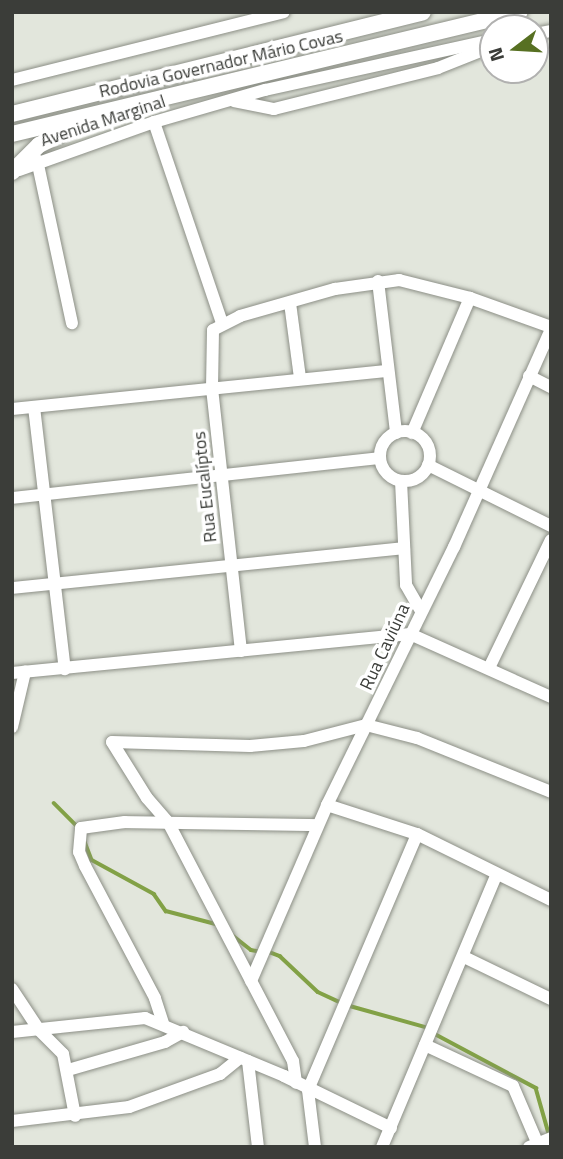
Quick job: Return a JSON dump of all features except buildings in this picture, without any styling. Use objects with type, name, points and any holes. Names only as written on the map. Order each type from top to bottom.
[{"type":"main road","name":"Rodovia Governador Mário Covas","points":[[12,114],[423,12]]},
{"type":"main road","name":"Rodovia Governador Mário Covas","points":[[12,134],[520,12]]},
{"type":"main road","points":[[12,173],[54,135],[120,108]]},
{"type":"street","points":[[12,80],[284,12]]},
{"type":"street","name":"Avenida Marginal","points":[[12,173],[37,160],[230,100],[479,46]]},
{"type":"street","points":[[230,100],[274,109],[438,68],[479,49]]},
{"type":"street","points":[[154,122],[222,323],[379,281],[419,283],[470,298],[551,328]]},
{"type":"street","points":[[37,160],[72,323]]},
{"type":"street","points":[[379,281],[386,371],[396,433]]},
{"type":"street","points":[[412,433],[470,298]]},
{"type":"street","points":[[289,303],[300,378]]},
{"type":"street","name":"Rua Eucalíptos","points":[[222,323],[210,338],[212,388],[241,652]]},
{"type":"street","name":"Rua Caviúna","points":[[251,981],[327,805],[479,490],[551,328]]},
{"type":"street","points":[[12,409],[386,371]]},
{"type":"street","points":[[529,376],[551,387]]},
{"type":"street","points":[[34,407],[47,495],[54,584],[65,669]]},
{"type":"street","points":[[396,433],[412,433],[428,449],[428,465],[417,478],[401,481],[387,473],[380,458],[384,443],[396,433]]},
{"type":"street","points":[[12,498],[380,458]]},
{"type":"street","points":[[428,465],[551,526]]},
{"type":"street","points":[[401,481],[406,585],[421,611]]},
{"type":"street","points":[[489,668],[551,540]]},
{"type":"street","points":[[12,588],[230,569],[404,548]]},
{"type":"street","points":[[12,727],[18,673],[410,634],[551,697]]},
{"type":"street","points":[[315,1147],[302,1087],[293,1061],[168,822],[147,798],[112,742],[250,746],[304,741],[366,725],[417,738],[551,792]]},
{"type":"street","points":[[327,805],[417,834],[496,876],[551,900]]},
{"type":"street","points":[[163,1023],[155,998],[79,852],[81,828],[168,822],[318,825]]},
{"type":"street","points":[[302,1087],[417,834]]},
{"type":"street","points":[[382,1147],[496,876]]},
{"type":"street","points":[[464,957],[551,999]]},
{"type":"street","points":[[12,989],[39,1030],[63,1054],[75,1116]]},
{"type":"street","points":[[12,1032],[132,1017],[163,1023],[391,1128]]},
{"type":"street","points":[[68,1070],[165,1042],[183,1032]]},
{"type":"street","points":[[425,1045],[513,1086],[540,1143]]},
{"type":"street","points":[[12,1121],[75,1116],[129,1107],[195,1084],[228,1070],[244,1059]]},
{"type":"street","points":[[244,1059],[258,1147]]},
{"type":"waterway","points":[[54,803],[77,826]]},
{"type":"waterway","points":[[85,842],[92,860],[154,894],[166,911],[216,924]]},
{"type":"waterway","points":[[232,935],[251,950],[261,952]]},
{"type":"waterway","points":[[269,952],[280,956],[318,992],[342,1003]]},
{"type":"waterway","points":[[350,1006],[425,1027]]},
{"type":"waterway","points":[[435,1034],[536,1088],[550,1137]]}]
